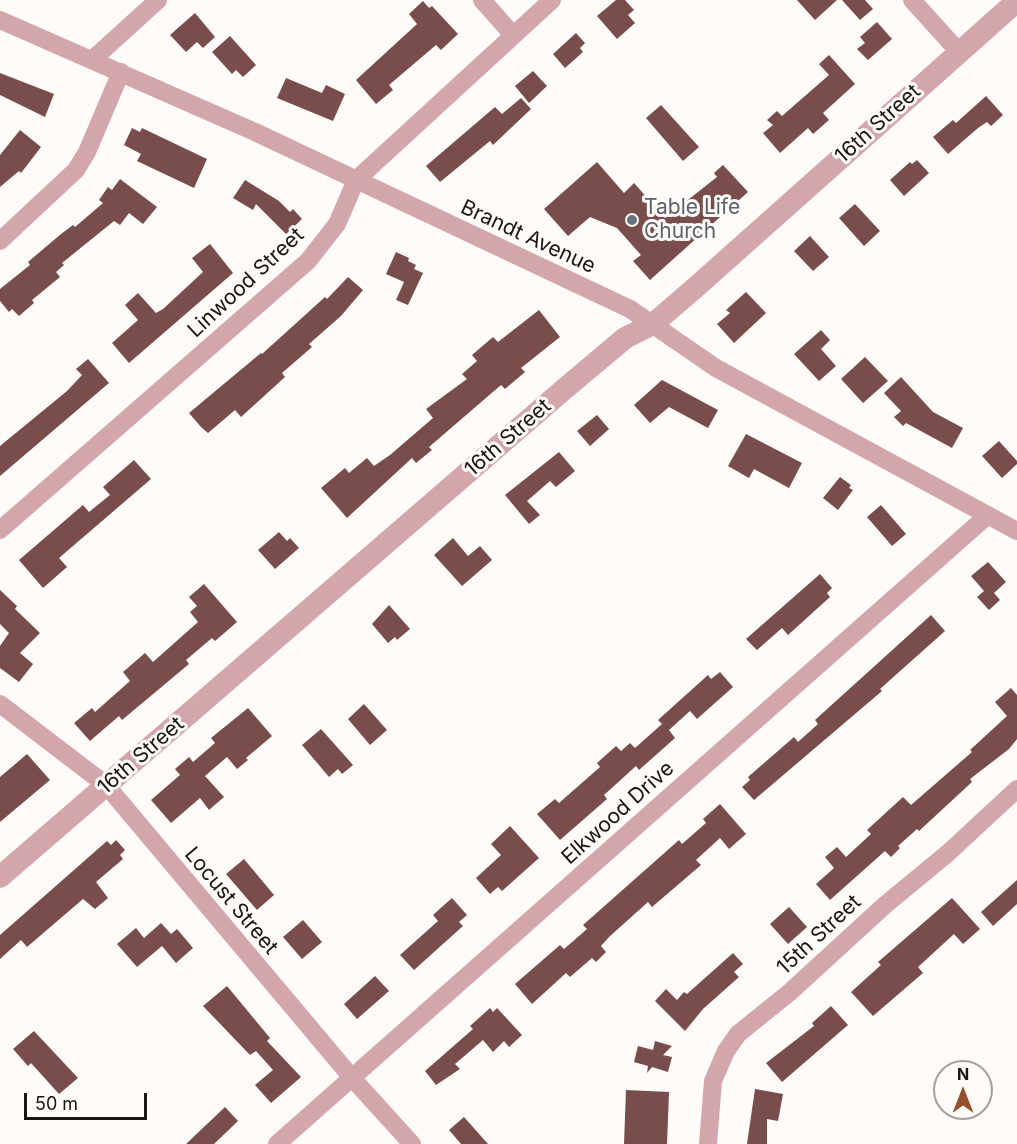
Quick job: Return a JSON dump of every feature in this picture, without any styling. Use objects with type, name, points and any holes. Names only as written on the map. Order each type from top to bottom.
[{"type":"street","points":[[92,60],[158,0]]},
{"type":"street","points":[[482,0],[513,35]]},
{"type":"street","name":"Linwood Street","points":[[0,530],[308,261],[337,224],[356,180],[552,0]]},
{"type":"street","points":[[912,0],[959,52]]},
{"type":"street","name":"16th Street","points":[[0,877],[580,376],[625,338],[653,324],[1017,1]]},
{"type":"street","name":"Brandt Avenue","points":[[0,20],[122,72],[630,309],[716,368],[1017,531]]},
{"type":"street","points":[[0,241],[76,170],[87,152],[122,72]]},
{"type":"street","name":"Elkwood Drive","points":[[278,1144],[548,906],[626,833],[988,515]]},
{"type":"street","name":"Locust Street","points":[[0,704],[106,785],[353,1079],[412,1144]]},
{"type":"street","name":"15th Street","points":[[708,1144],[713,1081],[726,1051],[738,1034],[797,986],[1017,789]]},
{"type":"building","points":[[616,0],[625,0],[634,10],[628,15],[635,23],[617,39],[597,16]]},
{"type":"building","points":[[797,0],[837,0],[815,20]]},
{"type":"building","points":[[842,0],[865,0],[873,9],[860,20]]},
{"type":"building","points":[[423,1],[429,8],[432,6],[458,34],[441,50],[436,45],[389,85],[393,90],[376,104],[356,80],[417,24],[409,14]]},
{"type":"building","points":[[195,13],[215,37],[203,48],[197,42],[186,52],[170,35]]},
{"type":"building","points":[[877,22],[892,39],[868,60],[857,49],[865,43],[860,37]]},
{"type":"building","points":[[576,33],[585,43],[580,48],[583,52],[565,68],[553,54]]},
{"type":"building","points":[[230,36],[256,65],[243,77],[236,70],[232,74],[212,52]]},
{"type":"building","points":[[829,55],[855,84],[823,113],[829,120],[813,134],[808,128],[780,153],[763,133],[773,125],[767,120],[777,111],[782,116],[829,75],[819,64]]},
{"type":"building","points":[[533,71],[547,86],[529,103],[515,86]]},
{"type":"building","points":[[0,73],[54,94],[45,117],[0,95]]},
{"type":"building","points":[[286,78],[322,93],[326,85],[345,94],[333,121],[277,98]]},
{"type":"building","points":[[986,96],[1003,115],[991,126],[987,122],[978,128],[948,154],[933,137],[953,120],[956,123]]},
{"type":"building","points":[[521,98],[531,109],[493,145],[490,141],[440,182],[426,166],[495,107],[502,114]]},
{"type":"building","points":[[661,105],[699,147],[683,161],[646,118]]},
{"type":"building","points":[[132,128],[140,132],[142,128],[207,159],[194,188],[137,161],[141,154],[124,145]]},
{"type":"building","points":[[20,130],[41,147],[21,173],[19,171],[0,187],[0,155]]},
{"type":"building","points":[[917,160],[929,173],[904,196],[890,180],[910,162],[912,164]]},
{"type":"building","name":"Table Life Church","points":[[597,162],[624,193],[634,183],[665,218],[717,177],[714,173],[723,165],[748,192],[650,280],[633,261],[641,255],[617,228],[590,217],[568,236],[544,209]]},
{"type":"building","points":[[120,179],[157,207],[143,224],[129,213],[120,225],[114,221],[62,263],[64,265],[56,272],[60,277],[32,300],[34,303],[19,316],[12,309],[9,312],[0,301],[0,289],[30,265],[28,262],[61,234],[73,225],[75,227],[103,203],[99,200],[108,187],[112,190]]},
{"type":"building","points":[[245,180],[279,201],[290,212],[293,209],[302,219],[286,234],[256,204],[253,210],[233,198]]},
{"type":"building","points":[[855,204],[880,231],[864,246],[839,218]]},
{"type":"building","points":[[810,236],[829,257],[813,271],[794,251]]},
{"type":"building","points":[[210,244],[233,273],[129,363],[112,343],[138,320],[125,305],[138,293],[156,313],[163,309],[203,272],[192,258]]},
{"type":"building","points":[[396,252],[409,258],[408,261],[416,265],[414,269],[423,273],[408,305],[396,300],[404,282],[386,274]]},
{"type":"building","points":[[348,277],[363,290],[341,316],[309,344],[312,347],[282,373],[285,377],[241,417],[235,410],[208,433],[201,427],[189,413],[262,354],[325,297],[327,299]]},
{"type":"building","points":[[746,292],[766,313],[734,343],[717,324],[730,313],[726,310]]},
{"type":"building","points":[[539,310],[560,337],[521,368],[525,372],[505,389],[501,385],[429,447],[432,450],[416,463],[412,458],[347,518],[321,488],[345,468],[349,473],[367,458],[374,466],[390,455],[433,418],[426,409],[467,379],[462,374],[477,361],[472,355],[493,337],[498,342]]},
{"type":"building","points":[[821,330],[830,340],[821,349],[836,366],[819,381],[794,354]]},
{"type":"building","points":[[865,357],[888,381],[863,403],[841,379]]},
{"type":"building","points":[[88,359],[109,383],[0,476],[0,446],[67,391],[82,375],[76,369]]},
{"type":"building","points":[[901,377],[933,412],[963,428],[952,448],[906,423],[903,426],[894,417],[901,411],[884,393]]},
{"type":"building","points":[[662,380],[718,410],[708,428],[669,407],[650,423],[634,405]]},
{"type":"building","points":[[597,415],[609,429],[590,446],[577,431]]},
{"type":"building","points":[[746,434],[802,463],[789,488],[754,469],[749,478],[728,466]]},
{"type":"building","points":[[999,441],[1017,461],[1017,464],[1002,478],[982,456]]},
{"type":"building","points":[[559,452],[575,471],[556,487],[550,481],[527,501],[540,515],[529,524],[505,495]]},
{"type":"building","points":[[134,460],[151,479],[59,558],[67,567],[43,588],[19,560],[83,505],[89,512],[110,495],[103,487]]},
{"type":"building","points":[[840,477],[851,485],[849,488],[853,490],[838,510],[823,498]]},
{"type":"building","points":[[881,505],[906,534],[892,546],[867,517]]},
{"type":"building","points":[[279,532],[287,541],[290,538],[299,548],[275,569],[258,550]]},
{"type":"building","points":[[453,538],[468,556],[480,546],[492,560],[462,586],[434,555]]},
{"type":"building","points":[[988,562],[1006,582],[994,593],[1000,600],[989,610],[977,597],[984,591],[971,576]]},
{"type":"building","points":[[820,574],[832,588],[827,593],[830,597],[788,635],[782,628],[757,650],[746,639]]},
{"type":"building","points":[[204,584],[237,622],[215,641],[212,638],[186,660],[189,664],[122,720],[119,716],[90,741],[74,723],[92,708],[95,712],[130,681],[123,672],[145,653],[153,662],[198,622],[190,612],[197,606],[189,597]]},
{"type":"building","points":[[0,590],[17,606],[15,609],[40,633],[20,653],[33,664],[19,682],[0,668],[0,646],[9,633],[0,624]]},
{"type":"building","points":[[389,605],[410,629],[397,640],[395,637],[388,643],[372,624]]},
{"type":"building","points":[[931,615],[945,631],[880,689],[882,691],[754,800],[742,787],[750,780],[748,777],[794,737],[798,742],[818,724],[815,720]]},
{"type":"building","points":[[720,672],[733,687],[697,719],[690,711],[669,730],[675,738],[639,770],[636,766],[604,795],[607,799],[560,840],[537,814],[555,799],[559,803],[600,767],[597,763],[616,746],[621,751],[630,743],[635,748],[662,724],[658,720],[708,675],[711,679]]},
{"type":"building","points":[[1011,688],[1017,695],[1017,739],[1009,749],[970,779],[972,782],[919,831],[917,829],[898,846],[900,848],[891,857],[885,851],[830,900],[816,884],[834,868],[825,857],[837,847],[846,857],[871,834],[867,830],[903,797],[911,805],[972,752],[970,750],[1007,716],[995,702]]},
{"type":"building","points":[[364,704],[387,730],[370,745],[348,719]]},
{"type":"building","points":[[248,708],[272,736],[246,758],[248,760],[237,769],[227,757],[205,776],[224,797],[209,810],[200,798],[171,823],[151,800],[180,775],[175,769],[189,757],[193,762],[215,743],[211,738]]},
{"type":"building","points":[[321,729],[353,765],[342,774],[338,769],[329,777],[302,745]]},
{"type":"building","points":[[27,754],[50,780],[0,822],[0,777]]},
{"type":"building","points":[[720,804],[746,834],[729,849],[720,838],[696,860],[701,865],[652,907],[648,902],[609,937],[601,946],[606,952],[596,962],[592,958],[570,977],[566,973],[532,1004],[515,984],[560,945],[564,949],[587,929],[583,925],[679,840],[682,844],[706,823],[703,819]]},
{"type":"building","points":[[510,826],[539,858],[502,891],[498,887],[490,894],[476,878],[501,855],[491,844]]},
{"type":"building","points":[[116,840],[125,850],[120,855],[123,859],[96,882],[108,898],[95,909],[83,899],[27,947],[21,940],[0,959],[0,935],[107,841],[111,845]]},
{"type":"building","points":[[244,859],[274,895],[257,910],[226,874]]},
{"type":"building","points":[[1017,880],[1017,904],[993,926],[981,912]]},
{"type":"building","points":[[452,898],[467,915],[459,922],[463,926],[414,970],[400,955],[438,921],[433,915]]},
{"type":"building","points":[[952,898],[980,929],[963,944],[954,934],[918,967],[923,973],[873,1016],[851,992],[881,965],[878,962]]},
{"type":"building","points":[[789,907],[807,927],[788,944],[770,924]]},
{"type":"building","points":[[303,920],[322,942],[302,959],[283,937]]},
{"type":"building","points":[[161,923],[171,934],[177,929],[193,948],[176,963],[162,946],[137,967],[117,944],[136,928],[144,938]]},
{"type":"building","points":[[733,953],[743,964],[734,972],[739,977],[703,1009],[685,1031],[655,1001],[666,989],[677,1000],[684,992],[687,994]]},
{"type":"building","points":[[375,976],[389,991],[357,1019],[344,1004]]},
{"type":"building","points":[[227,986],[270,1038],[267,1041],[301,1077],[271,1103],[255,1085],[273,1070],[256,1051],[250,1055],[203,1006]]},
{"type":"building","points":[[831,1006],[848,1025],[782,1082],[766,1063],[814,1026],[812,1023]]},
{"type":"building","points":[[490,1008],[493,1012],[497,1008],[522,1035],[509,1047],[504,1041],[493,1052],[483,1040],[455,1064],[460,1069],[436,1085],[425,1071],[473,1029],[470,1026]]},
{"type":"building","points":[[34,1031],[78,1078],[59,1094],[31,1063],[28,1066],[13,1049]]},
{"type":"building","points":[[655,1041],[672,1046],[663,1055],[672,1057],[668,1072],[652,1067],[647,1073],[648,1066],[634,1062],[638,1046],[653,1050]]},
{"type":"building","points":[[755,1089],[783,1094],[778,1121],[767,1119],[767,1144],[747,1144]]},
{"type":"building","points":[[626,1090],[669,1092],[667,1144],[624,1144]]},
{"type":"building","points":[[225,1107],[238,1121],[214,1144],[186,1144]]},
{"type":"building","points":[[464,1117],[488,1144],[461,1144],[449,1130]]},
{"type":"place","name":"Table Life Church","points":[[632,220]]}]
